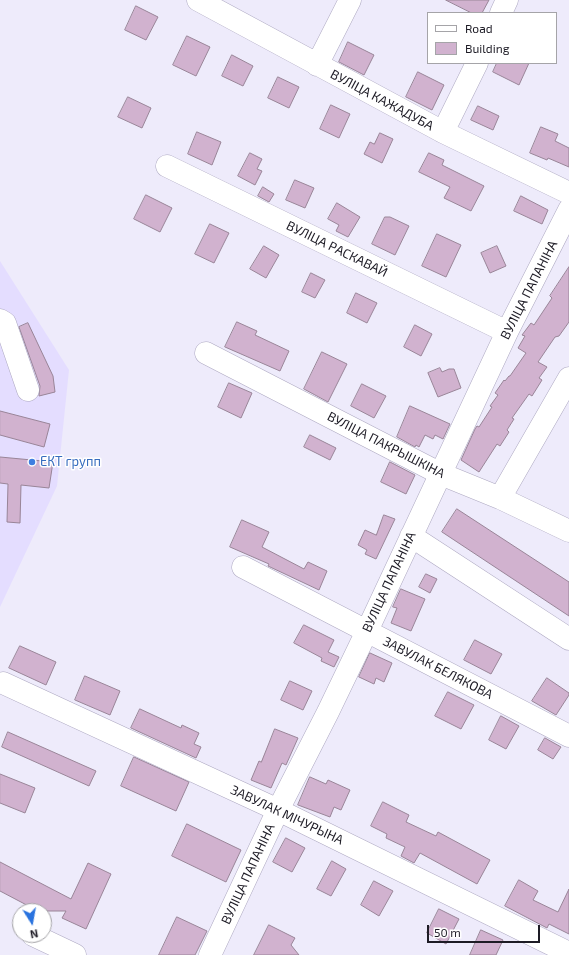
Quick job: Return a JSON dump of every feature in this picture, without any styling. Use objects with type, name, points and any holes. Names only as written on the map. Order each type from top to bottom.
[{"type":"street","name":"ВУЛІЦА КАЖАДУБА","points":[[198,0],[443,132],[569,193]]},
{"type":"street","points":[[318,65],[350,0]]},
{"type":"street","points":[[501,12],[507,0]]},
{"type":"street","points":[[443,132],[477,64]]},
{"type":"street","name":"ВУЛІЦА РАСКАВАЙ","points":[[167,166],[507,332]]},
{"type":"street","name":"ВУЛІЦА ПАПАНІНА","points":[[210,955],[278,810],[367,631],[507,332],[568,213]]},
{"type":"street","points":[[0,320],[6,323],[28,390]]},
{"type":"street","name":"ВУЛІЦА ПАКРЫШКІНА","points":[[206,353],[441,474],[500,498],[569,531]]},
{"type":"street","points":[[500,498],[569,378]]},
{"type":"street","points":[[411,536],[569,639]]},
{"type":"street","name":"ЗАВУЛАК БЕЛЯКОВА","points":[[243,567],[569,736]]},
{"type":"street","name":"ЗАВУЛАК МІЧУРЫНА","points":[[3,683],[278,810],[569,953]]},
{"type":"street","points":[[50,943],[75,955]]},
{"type":"shaded area","points":[[0,261],[69,370],[57,486],[0,607]]},
{"type":"building","points":[[446,0],[489,0],[483,12],[470,12]]},
{"type":"building","points":[[136,6],[158,17],[146,40],[125,30]]},
{"type":"building","points":[[187,36],[210,47],[196,76],[173,65]]},
{"type":"building","points":[[348,42],[374,55],[364,75],[339,62]]},
{"type":"building","points":[[232,55],[253,66],[243,86],[222,76]]},
{"type":"building","points":[[497,64],[529,64],[519,85],[493,72]]},
{"type":"building","points":[[418,72],[444,85],[432,110],[406,97]]},
{"type":"building","points":[[278,77],[299,87],[289,108],[268,98]]},
{"type":"building","points":[[128,97],[151,108],[142,128],[118,117]]},
{"type":"building","points":[[331,105],[350,114],[339,138],[320,129]]},
{"type":"building","points":[[478,106],[499,116],[493,130],[471,120]]},
{"type":"building","points":[[541,127],[558,134],[555,141],[569,148],[569,167],[548,158],[547,160],[530,153]]},
{"type":"building","points":[[197,132],[221,142],[212,165],[188,154]]},
{"type":"building","points":[[380,133],[393,139],[382,163],[364,154],[370,142],[374,144]]},
{"type":"building","points":[[250,153],[262,159],[257,169],[262,171],[255,185],[238,176]]},
{"type":"building","points":[[429,153],[444,160],[442,165],[484,186],[471,211],[444,198],[450,187],[419,172]]},
{"type":"building","points":[[295,180],[314,188],[305,208],[286,200]]},
{"type":"building","points":[[263,187],[274,194],[269,202],[258,196]]},
{"type":"building","points":[[146,195],[172,208],[160,232],[134,219]]},
{"type":"building","points":[[521,196],[548,210],[542,224],[514,211]]},
{"type":"building","points":[[337,203],[360,217],[348,237],[336,231],[339,225],[328,219]]},
{"type":"building","points":[[385,217],[390,217],[409,226],[395,255],[372,244]]},
{"type":"building","points":[[210,224],[229,233],[214,263],[195,254]]},
{"type":"building","points":[[437,234],[461,245],[446,277],[422,266]]},
{"type":"building","points":[[264,246],[279,255],[266,278],[250,269]]},
{"type":"building","points":[[497,246],[506,266],[490,273],[481,253]]},
{"type":"building","points":[[569,267],[569,322],[559,336],[555,337],[538,362],[547,367],[539,378],[542,380],[532,396],[529,394],[512,418],[514,419],[507,430],[509,432],[500,446],[497,444],[479,472],[461,460],[475,429],[477,426],[479,427],[492,407],[490,406],[498,395],[495,393],[504,380],[505,381],[510,376],[526,353],[518,348],[525,336],[522,335],[531,323],[534,325],[552,298],[550,296]]},
{"type":"building","points":[[311,273],[325,280],[315,298],[302,292]]},
{"type":"building","points":[[356,293],[377,303],[367,323],[347,313]]},
{"type":"building","points":[[237,322],[257,331],[255,335],[289,351],[280,371],[225,347]]},
{"type":"building","points":[[28,323],[53,376],[55,392],[39,396],[40,386],[19,327]]},
{"type":"building","points":[[415,325],[432,334],[421,356],[404,347]]},
{"type":"building","points":[[322,352],[347,364],[328,402],[304,389]]},
{"type":"building","points":[[440,368],[442,372],[449,369],[454,369],[461,388],[438,397],[428,373]]},
{"type":"building","points":[[229,383],[252,393],[241,418],[218,407]]},
{"type":"building","points":[[362,384],[386,396],[374,418],[351,406]]},
{"type":"building","points":[[410,406],[450,424],[443,439],[435,435],[433,439],[425,435],[419,447],[416,445],[415,447],[397,437]]},
{"type":"building","points":[[0,411],[50,424],[44,447],[0,435]]},
{"type":"building","points":[[310,435],[336,448],[330,460],[304,447]]},
{"type":"building","points":[[0,457],[53,462],[49,488],[21,485],[20,523],[7,522],[8,484],[0,483]]},
{"type":"building","points":[[390,462],[415,475],[406,494],[381,482]]},
{"type":"building","points":[[457,509],[569,582],[569,616],[442,532]]},
{"type":"building","points":[[384,515],[395,519],[376,559],[365,554],[367,550],[358,545],[365,530],[376,535]]},
{"type":"building","points":[[242,520],[269,532],[262,547],[304,569],[308,562],[327,571],[319,590],[268,566],[269,564],[230,547]]},
{"type":"building","points":[[426,574],[437,579],[430,593],[419,587]]},
{"type":"building","points":[[401,589],[425,599],[411,631],[391,623],[397,608],[393,607]]},
{"type":"building","points":[[304,625],[334,640],[328,652],[339,657],[334,667],[321,661],[322,658],[294,643]]},
{"type":"building","points":[[475,640],[502,654],[491,674],[464,660]]},
{"type":"building","points":[[20,646],[56,662],[46,685],[9,668]]},
{"type":"building","points":[[370,653],[392,663],[384,682],[376,678],[374,684],[359,677]]},
{"type":"building","points":[[85,676],[120,691],[110,715],[75,700]]},
{"type":"building","points":[[547,678],[569,693],[556,715],[532,701]]},
{"type":"building","points":[[290,681],[312,691],[303,710],[281,700]]},
{"type":"building","points":[[448,692],[474,705],[461,729],[435,716]]},
{"type":"building","points":[[140,709],[181,728],[182,725],[199,733],[194,744],[201,747],[196,758],[131,728]]},
{"type":"building","points":[[501,716],[519,726],[506,749],[489,740]]},
{"type":"building","points":[[275,729],[298,738],[286,765],[282,763],[271,788],[251,780],[259,761],[261,762]]},
{"type":"building","points":[[8,732],[96,771],[89,786],[2,747]]},
{"type":"building","points":[[545,738],[561,747],[553,759],[538,750]]},
{"type":"building","points":[[134,757],[189,782],[176,811],[121,786]]},
{"type":"building","points":[[0,774],[35,788],[25,813],[0,803]]},
{"type":"building","points":[[310,777],[326,784],[328,780],[350,790],[341,810],[334,807],[330,817],[298,805]]},
{"type":"building","points":[[383,802],[409,815],[406,822],[436,836],[438,832],[490,860],[477,884],[420,853],[414,863],[401,856],[405,847],[386,838],[387,834],[371,826]]},
{"type":"building","points":[[187,824],[241,850],[226,882],[172,856]]},
{"type":"building","points":[[286,838],[305,848],[292,872],[273,862]]},
{"type":"building","points":[[332,861],[346,869],[331,896],[317,889]]},
{"type":"building","points":[[0,862],[71,899],[88,863],[111,874],[86,929],[62,918],[66,911],[52,911],[52,903],[23,903],[0,891]]},
{"type":"building","points":[[519,880],[538,891],[533,900],[558,912],[569,889],[569,934],[549,924],[547,928],[505,906]]},
{"type":"building","points":[[374,881],[393,891],[379,916],[361,905]]},
{"type":"building","points":[[439,909],[459,919],[446,944],[427,933]]},
{"type":"building","points":[[177,917],[207,931],[195,955],[159,955]]},
{"type":"building","points":[[269,925],[295,938],[291,945],[299,955],[254,955]]},
{"type":"building","points":[[481,930],[503,940],[496,955],[470,955]]},
{"type":"place","name":"ЕКТ групп","points":[[32,462]]}]
